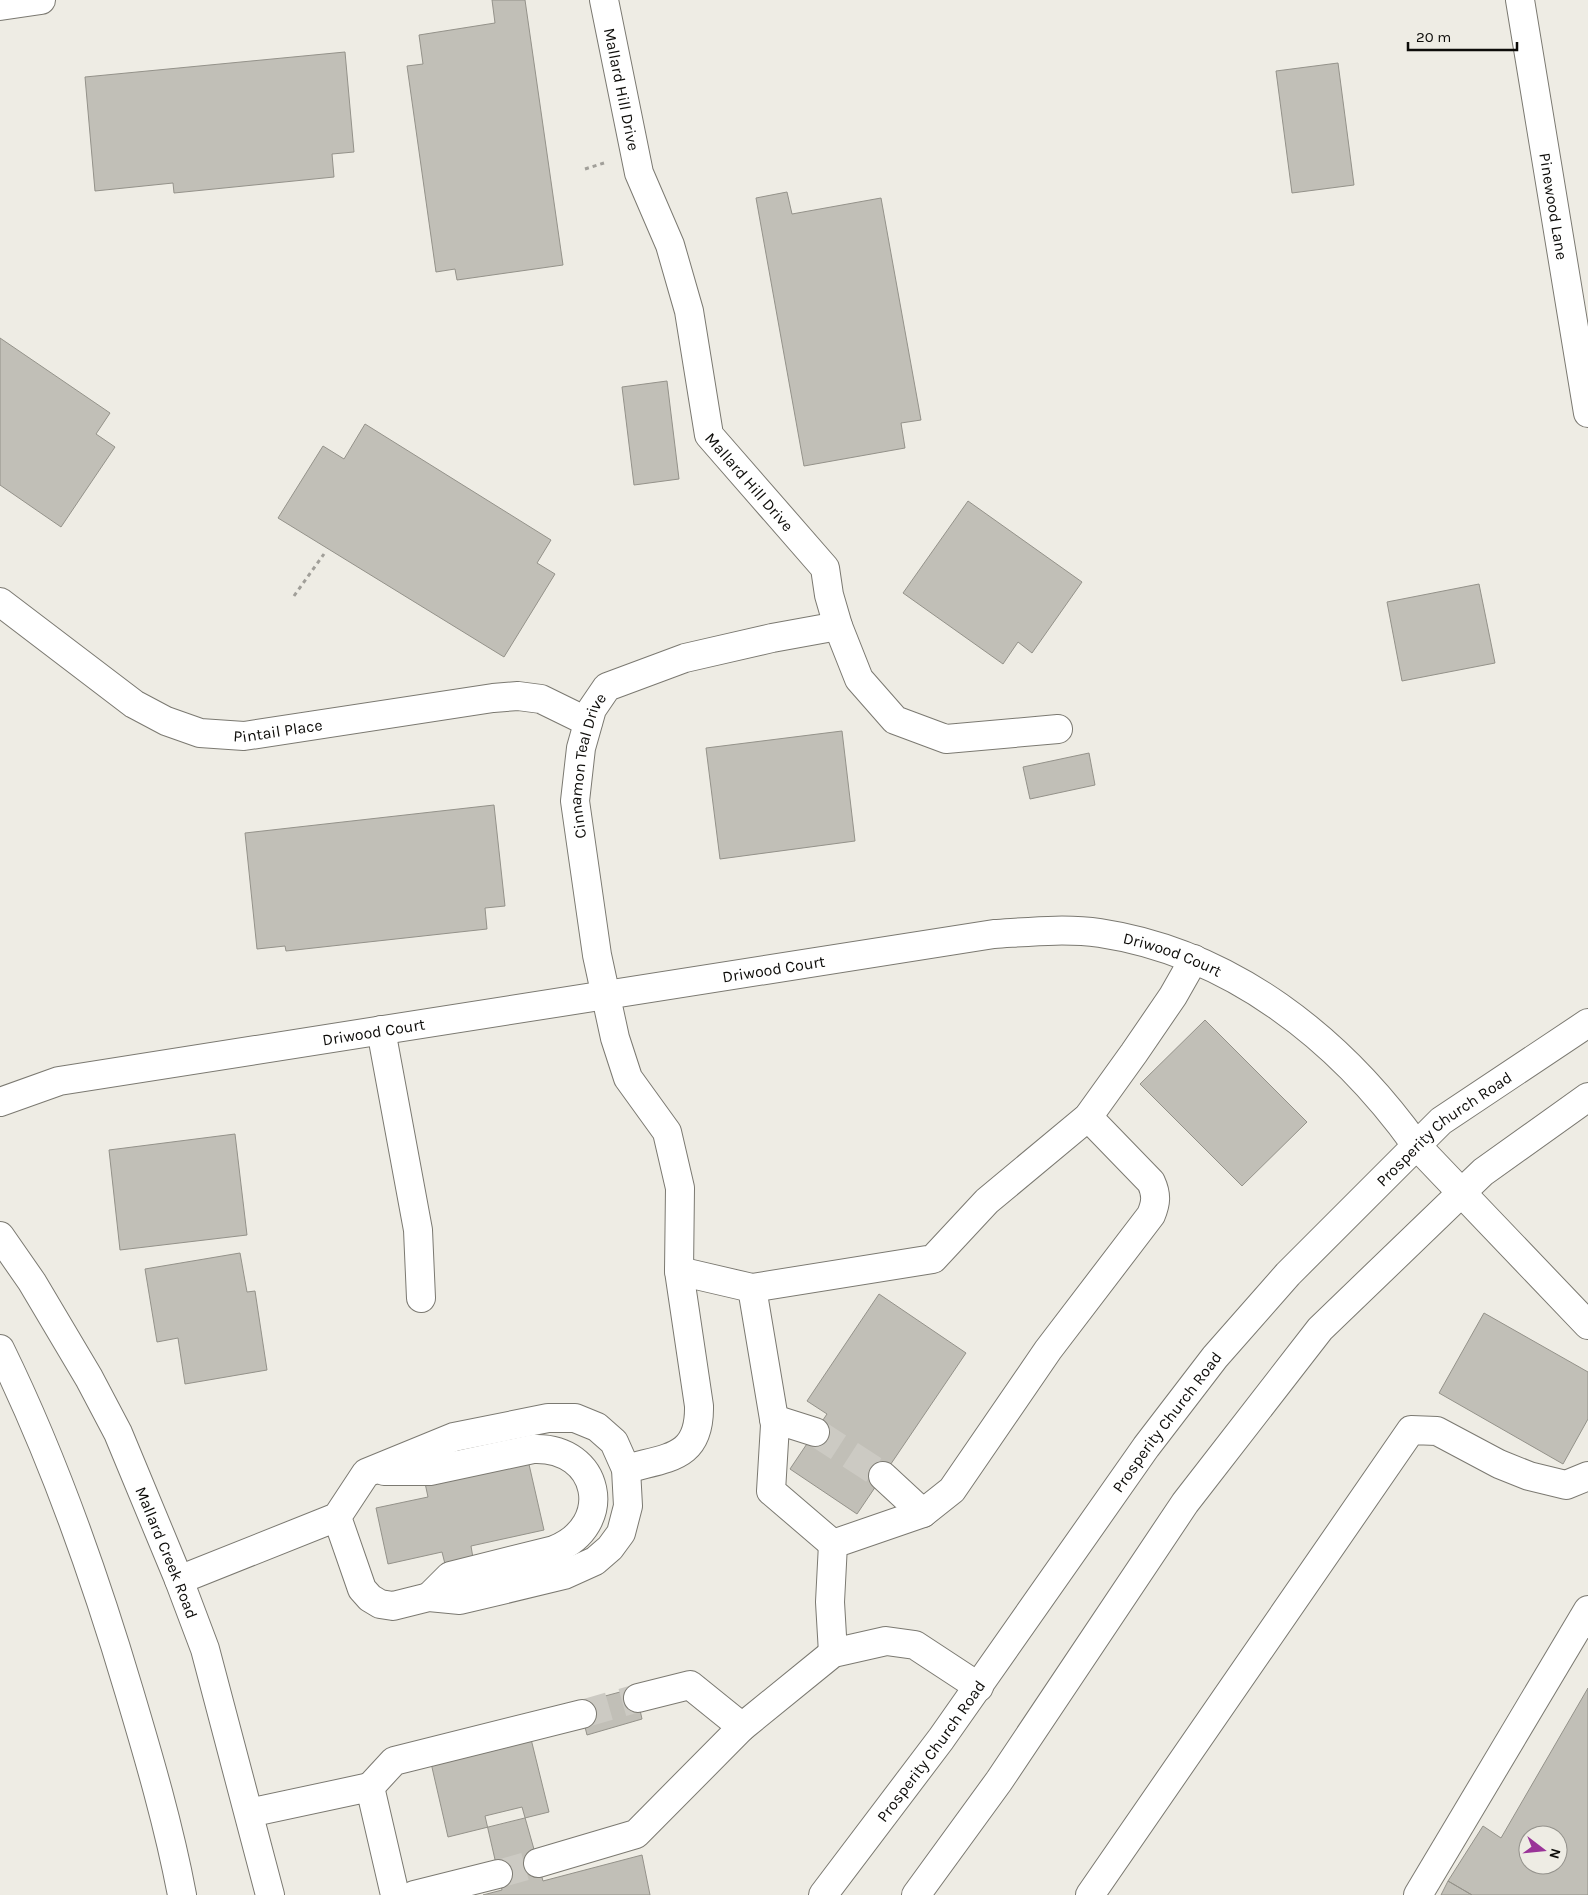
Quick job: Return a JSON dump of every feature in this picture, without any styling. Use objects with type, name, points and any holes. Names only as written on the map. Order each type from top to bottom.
[{"type":"street","points":[[0,6],[41,0]]},
{"type":"street","name":"Mallard Hill Drive","points":[[604,0],[640,173],[670,245],[689,311],[709,435],[825,568],[829,595],[838,626],[858,679],[895,720],[946,738],[1058,729]]},
{"type":"street","name":"Pinewood Lane","points":[[1520,0],[1588,413]]},
{"type":"street","name":"Pintail Place","points":[[0,602],[134,704],[166,721],[200,734],[244,736],[493,698],[518,696],[541,699],[588,722]]},
{"type":"street","name":"Cinnamon Teal Drive","points":[[626,1470],[681,1452],[690,1445],[696,1434],[699,1421],[699,1406],[679,1271],[680,1188],[667,1132],[628,1078],[615,1038],[590,916],[575,801],[581,748],[592,709],[607,687],[685,658],[772,638],[838,626]]},
{"type":"street","name":"Driwood Court","points":[[0,1102],[59,1081],[994,934],[1049,931],[1098,933],[1148,942],[1194,959],[1257,992],[1308,1027],[1355,1070],[1395,1116],[1416,1145],[1588,1325]]},
{"type":"street","points":[[679,1271],[752,1288],[933,1259],[987,1200],[1088,1117],[1173,996],[1194,959]]},
{"type":"street","name":"Prosperity Church Road","points":[[823,1895],[979,1687],[1146,1447],[1215,1358],[1288,1274],[1441,1121],[1588,1023]]},
{"type":"street","points":[[381,1030],[418,1230],[421,1298]]},
{"type":"street","points":[[916,1895],[999,1780],[1185,1502],[1320,1329],[1482,1172],[1588,1097]]},
{"type":"street","points":[[832,1544],[923,1513],[952,1490],[1048,1350],[1152,1215],[1156,1204],[1156,1192],[1151,1182],[1088,1117]]},
{"type":"street","name":"Mallard Creek Road","points":[[0,1236],[32,1282],[89,1378],[118,1433],[179,1580],[205,1649],[270,1895]]},
{"type":"street","points":[[752,1288],[774,1419],[771,1491],[832,1544]]},
{"type":"street","points":[[0,1348],[26,1401],[58,1476],[90,1566],[152,1770],[182,1895]]},
{"type":"street","points":[[179,1580],[337,1517],[369,1472],[454,1437],[548,1418],[575,1418],[596,1427],[614,1442],[626,1470],[628,1506],[621,1533],[610,1548],[595,1561],[564,1575],[460,1600],[429,1597],[393,1606],[380,1604],[370,1598],[362,1589],[337,1517]]},
{"type":"street","points":[[774,1419],[815,1432]]},
{"type":"street","points":[[1090,1895],[1411,1430],[1436,1431],[1499,1464],[1528,1476],[1566,1485],[1588,1476]]},
{"type":"street","points":[[369,1472],[430,1471],[533,1449],[547,1448],[561,1452],[572,1459],[582,1468],[590,1481],[595,1495],[592,1513],[583,1531],[569,1544],[554,1550],[450,1576],[429,1597]]},
{"type":"street","points":[[883,1476],[923,1513]]},
{"type":"street","points":[[832,1544],[830,1602],[834,1653]]},
{"type":"street","points":[[1418,1895],[1588,1610]]},
{"type":"street","points":[[538,1863],[636,1834],[742,1727],[834,1653],[886,1641],[915,1645],[979,1687]]},
{"type":"street","points":[[638,1698],[690,1685],[742,1727]]},
{"type":"street","points":[[249,1813],[370,1787],[394,1761],[582,1714]]},
{"type":"street","points":[[370,1787],[395,1895]]},
{"type":"street","points":[[414,1895],[498,1874]]},
{"type":"path","points":[[294,596],[324,554]]},
{"type":"building","points":[[492,0],[525,0],[563,265],[457,280],[455,269],[436,272],[407,66],[423,64],[419,35],[495,23]]},
{"type":"building","points":[[345,52],[354,152],[332,154],[334,177],[174,193],[173,183],[95,191],[85,77]]},
{"type":"building","points":[[1338,63],[1354,185],[1292,193],[1276,71]]},
{"type":"building","points":[[787,192],[792,214],[881,198],[921,420],[901,423],[905,448],[804,466],[756,198]]},
{"type":"building","points":[[0,338],[110,413],[96,434],[115,447],[61,527],[0,485]]},
{"type":"building","points":[[667,381],[679,479],[634,485],[622,387]]},
{"type":"building","points":[[365,424],[551,540],[537,563],[555,574],[504,657],[278,518],[323,446],[344,459]]},
{"type":"building","points":[[968,501],[1082,582],[1032,653],[1018,642],[1003,664],[903,593]]},
{"type":"building","points":[[1479,584],[1495,663],[1402,681],[1387,602]]},
{"type":"building","points":[[842,731],[855,841],[720,859],[706,748]]},
{"type":"building","points":[[1089,753],[1095,785],[1030,799],[1023,767]]},
{"type":"building","points":[[494,805],[505,906],[485,908],[487,929],[286,951],[285,946],[257,949],[245,833]]},
{"type":"building","points":[[1205,1020],[1307,1122],[1242,1186],[1140,1084]]},
{"type":"building","points":[[235,1134],[247,1235],[120,1250],[109,1150]]},
{"type":"building","points":[[240,1253],[247,1292],[255,1291],[267,1370],[185,1384],[178,1338],[157,1342],[145,1269]]},
{"type":"building","points":[[879,1294],[966,1353],[857,1514],[790,1469],[827,1414],[807,1401]]},
{"type":"building","points":[[1484,1313],[1588,1372],[1588,1419],[1563,1464],[1439,1393]]},
{"type":"building","points":[[528,1460],[544,1530],[471,1546],[473,1558],[445,1564],[442,1552],[388,1564],[376,1508],[428,1497],[425,1483]]},
{"type":"building","points":[[635,1688],[642,1719],[587,1735],[579,1703]]},
{"type":"building","points":[[1588,1688],[1588,1895],[1472,1895],[1448,1881],[1483,1826],[1501,1838]]},
{"type":"building","points":[[531,1739],[549,1812],[448,1837],[431,1763]]},
{"type":"building","points":[[522,1807],[543,1881],[642,1855],[650,1895],[483,1895],[502,1890],[485,1816]]},
{"type":"building","points":[[1448,1881],[1472,1895],[1441,1895]]},
{"type":"tunnel","points":[[815,1432],[883,1476]]},
{"type":"tunnel","points":[[582,1714],[638,1698]]},
{"type":"tunnel","points":[[498,1874],[538,1863]]}]
